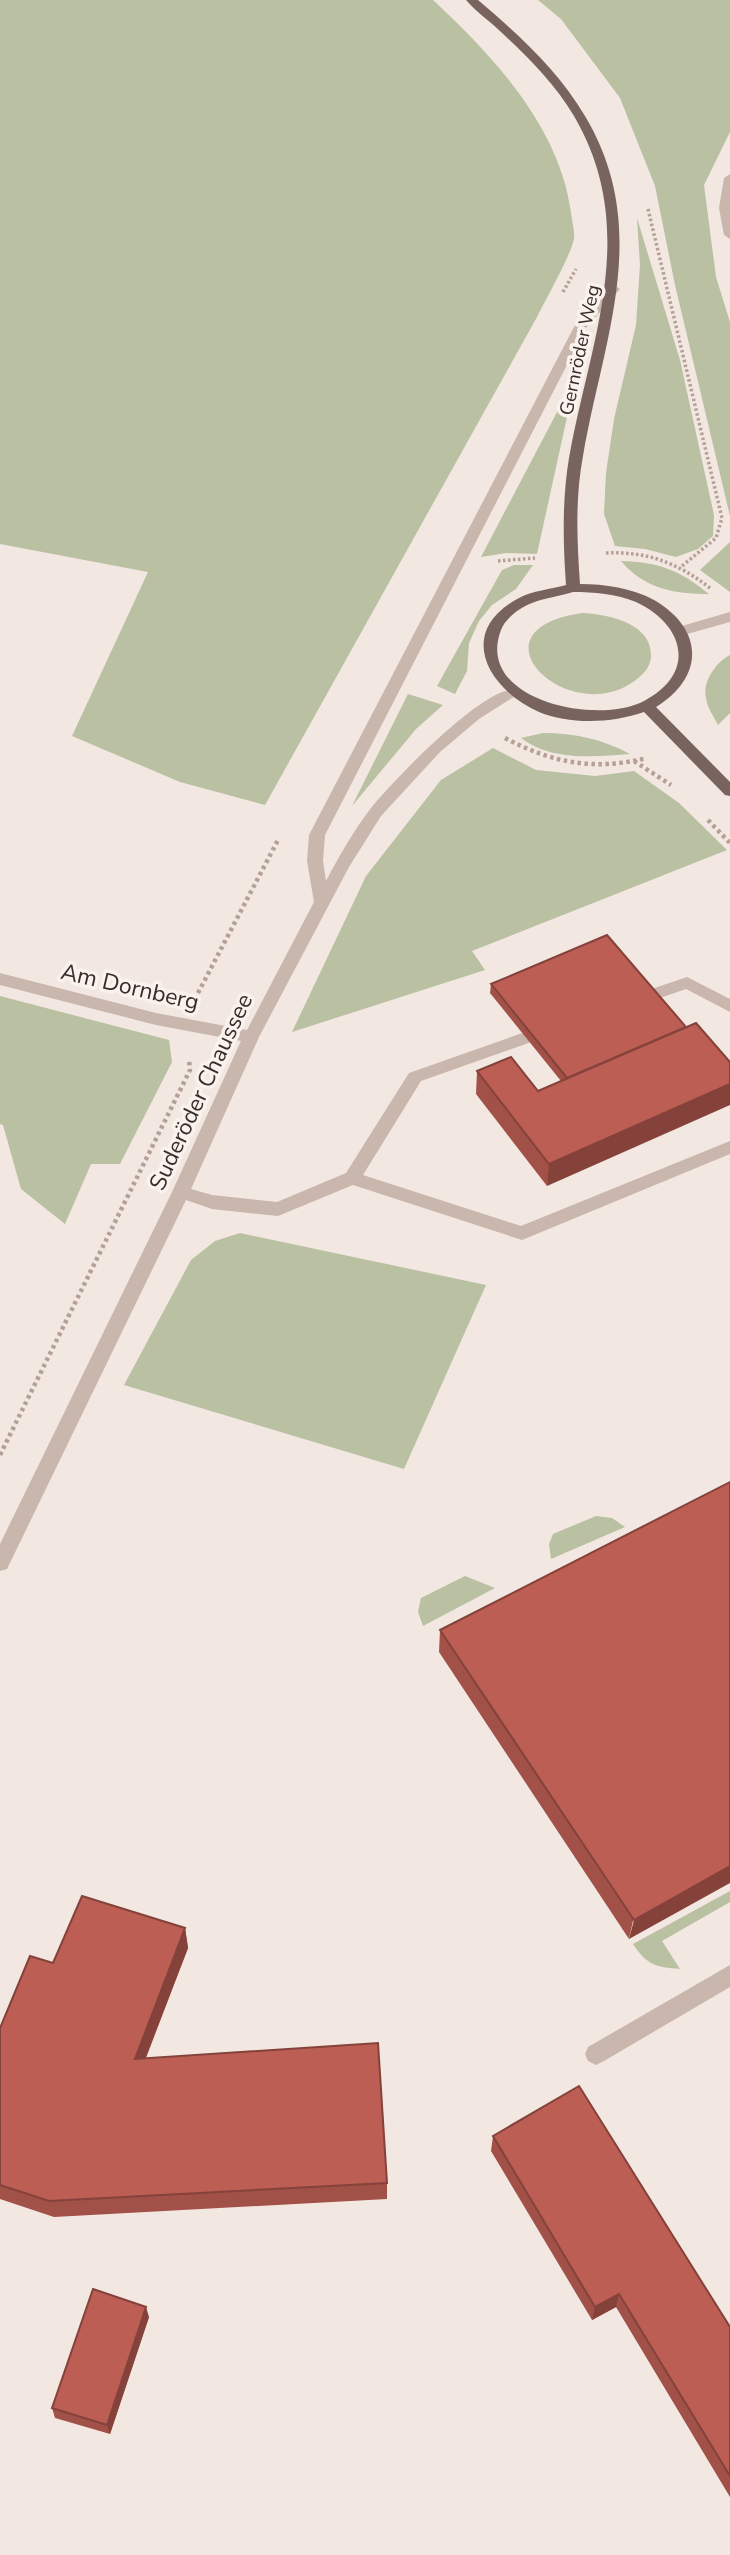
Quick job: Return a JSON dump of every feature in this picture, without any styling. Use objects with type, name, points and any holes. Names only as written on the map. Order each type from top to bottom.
[{"type":"main road","name":"Gernröder Weg","points":[[471,0],[526,50],[574,108],[594,143],[610,192],[615,221],[614,289],[576,457],[569,516],[573,588]]},
{"type":"main road","points":[[573,588],[609,590],[642,600],[660,611],[680,631],[687,653],[685,669],[672,690],[647,706],[606,716],[571,715],[539,706],[513,693],[499,677],[491,662],[489,645],[493,630],[503,615],[519,603],[550,592],[573,588]]},
{"type":"main road","points":[[647,706],[730,791]]},
{"type":"street","points":[[730,178],[725,208],[730,235]]},
{"type":"street","points":[[322,902],[315,862],[317,835],[580,327],[614,289]]},
{"type":"street","points":[[680,631],[730,617]]},
{"type":"street","name":"Suderöder Chaussee","points":[[0,1563],[181,1192],[251,1037],[322,902],[376,812],[427,757],[474,716],[513,693]]},
{"type":"street","name":"Am Dornberg","points":[[0,979],[156,1019],[251,1037]]},
{"type":"street","points":[[624,1004],[687,983],[730,1006]]},
{"type":"street","points":[[181,1192],[212,1202],[278,1209],[352,1178],[415,1077],[562,1025]]},
{"type":"street","points":[[352,1178],[522,1233],[730,1147]]},
{"type":"street","points":[[596,2054],[730,1975]]},
{"type":"path","points":[[610,192],[645,194],[717,491],[722,518],[716,538],[682,566]]},
{"type":"path","points":[[560,299],[577,266]]},
{"type":"path","points":[[498,733],[529,752],[559,763],[620,765],[641,759]]},
{"type":"path","points":[[0,1455],[190,1070],[187,1024],[191,1007],[281,833]]},
{"type":"green space","points":[[0,0],[433,0],[500,69],[520,95],[553,151],[564,181],[574,236],[563,267],[265,805],[180,782],[72,736],[148,572],[0,544]]},
{"type":"green space","points":[[538,0],[730,0],[730,132],[704,185],[716,277],[730,322],[730,516],[675,285],[655,186],[620,98],[561,19]]},
{"type":"green space","points":[[637,218],[680,360],[714,515],[713,536],[698,549],[676,557],[645,549],[615,546],[604,514],[606,473],[614,419],[636,325],[640,265]]},
{"type":"green space","points":[[576,376],[537,554],[506,553],[481,557]]},
{"type":"green space","points":[[730,542],[730,592],[700,570]]},
{"type":"green space","points":[[621,561],[646,563],[668,569],[709,594],[672,591],[650,584]]},
{"type":"green space","points":[[514,565],[533,565],[516,589],[492,605],[479,621],[469,643],[467,671],[455,694],[437,686],[502,570]]},
{"type":"green space","points":[[582,613],[615,618],[637,628],[645,636],[650,645],[650,661],[633,682],[607,693],[581,693],[557,685],[539,671],[529,654],[531,637],[548,623]]},
{"type":"green space","points":[[730,655],[730,713],[718,725],[709,708],[706,686],[715,667]]},
{"type":"green space","points":[[408,694],[443,705],[416,729],[352,806]]},
{"type":"green space","points":[[543,733],[588,738],[630,754],[559,754],[546,751],[521,738]]},
{"type":"green space","points":[[493,748],[536,770],[595,776],[634,771],[679,803],[727,850],[472,951],[485,970],[292,1032],[366,876],[441,780]]},
{"type":"green space","points":[[0,996],[169,1040],[172,1062],[120,1164],[91,1164],[65,1224],[21,1189],[3,1125],[0,1124]]},
{"type":"green space","points":[[240,1233],[486,1285],[404,1469],[124,1385],[191,1260],[215,1241]]},
{"type":"green space","points":[[596,1516],[612,1518],[625,1527],[551,1559],[549,1544],[553,1534]]},
{"type":"green space","points":[[465,1576],[495,1588],[423,1626],[418,1612],[421,1598]]},
{"type":"green space","points":[[730,1891],[730,1902],[662,1941],[680,1969],[652,1964],[633,1944]]},
{"type":"building","points":[[607,935],[686,1027],[567,1078],[491,984]]},
{"type":"building","points":[[696,1023],[730,1062],[730,1084],[549,1164],[477,1071],[511,1057],[538,1091]]},
{"type":"building","points":[[730,1482],[730,1866],[634,1920],[440,1630]]},
{"type":"building","points":[[82,1896],[185,1928],[135,2059],[378,2043],[387,2183],[49,2201],[0,2185],[0,2028],[30,1956],[53,1963]]},
{"type":"building","points":[[579,2086],[730,2327],[730,2476],[619,2294],[595,2307],[493,2136]]},
{"type":"building","points":[[93,2289],[146,2307],[107,2425],[52,2408]]}]
